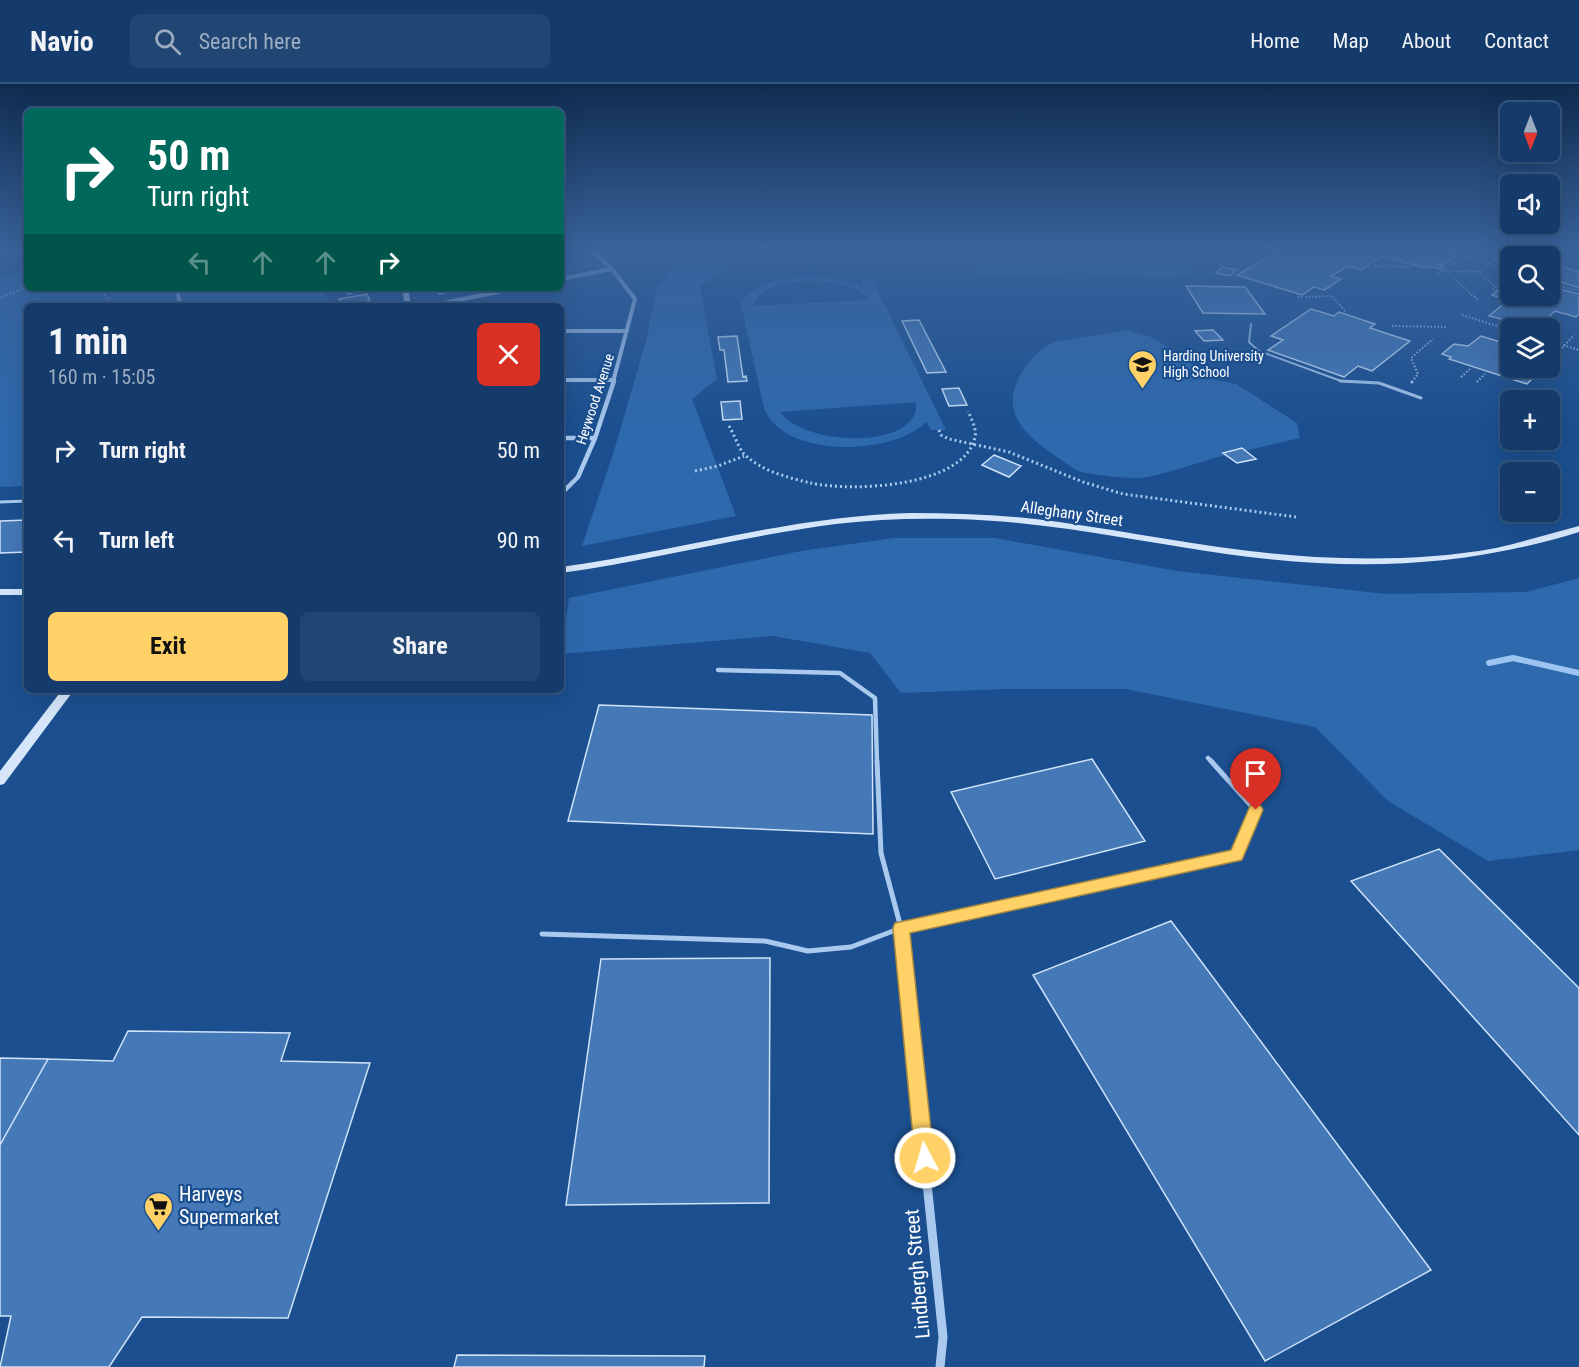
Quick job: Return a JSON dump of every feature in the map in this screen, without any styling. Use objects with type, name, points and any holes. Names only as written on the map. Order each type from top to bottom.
[{"type":"street","name":"Heywood Avenue","points":[[564,491],[579,477],[595,438],[614,381],[633,308]]},
{"type":"street","points":[[564,331],[627,331]]},
{"type":"street","points":[[564,380],[614,381]]},
{"type":"street","points":[[564,438],[595,438]]},
{"type":"street","name":"Alleghany Street","points":[[564,569],[836,521],[912,516],[1000,519],[1229,552],[1347,561],[1402,561],[1474,555],[1532,544],[1579,529]]},
{"type":"street","points":[[0,592],[24,592]]},
{"type":"street","points":[[0,780],[66,693]]},
{"type":"street","name":"Lindbergh Street","points":[[901,928],[943,1337],[940,1367]]},
{"type":"lane","points":[[1251,324],[1249,342],[1259,351],[1341,381],[1379,383],[1421,398]]},
{"type":"lane","points":[[0,502],[24,501]]},
{"type":"lane","points":[[718,670],[840,673],[875,698],[881,853],[901,928]]},
{"type":"lane","points":[[542,934],[765,941],[808,951],[850,947],[901,928],[1236,856],[1256,810],[1208,758]]},
{"type":"path","points":[[1342,308],[1346,312]]},
{"type":"path","points":[[1462,315],[1500,327]]},
{"type":"path","points":[[1392,326],[1448,327]]},
{"type":"path","points":[[1560,351],[1574,336]]},
{"type":"path","points":[[1407,387],[1417,379],[1418,374],[1411,358],[1433,339]]},
{"type":"path","points":[[1560,345],[1579,350]]},
{"type":"path","points":[[1461,377],[1470,369]]},
{"type":"path","points":[[1477,382],[1485,374]]},
{"type":"path","points":[[729,426],[735,446],[744,456],[761,468],[789,479],[830,486],[874,486],[908,482],[941,472],[962,461],[973,444],[974,428],[968,411]]},
{"type":"path","points":[[939,430],[941,435],[949,439],[1010,452],[1083,482],[1123,494],[1296,517]]},
{"type":"path","points":[[695,471],[718,466],[744,456]]},
{"type":"shaded area","points":[[0,308],[24,308],[24,486],[0,487]]},
{"type":"shaded area","points":[[653,308],[704,308],[717,379],[692,399],[736,516],[582,546],[614,451],[646,341]]},
{"type":"shaded area","points":[[742,308],[886,308],[946,430],[931,430],[926,422],[910,433],[889,441],[865,446],[840,447],[815,444],[793,436],[775,425],[764,408]],"holes":[[[916,402],[913,417],[901,428],[882,435],[860,438],[836,437],[813,432],[794,424],[780,412]]]},
{"type":"shaded area","points":[[1128,330],[1154,338],[1215,380],[1236,384],[1297,423],[1300,438],[1245,451],[1242,448],[1224,453],[1226,455],[1141,478],[1081,472],[1071,467],[1041,446],[1022,427],[1013,405],[1018,379],[1040,350],[1049,345],[1059,341]]},
{"type":"shaded area","points":[[894,538],[995,538],[1177,571],[1386,594],[1526,592],[1579,578],[1579,850],[1488,861],[1388,801],[1315,727],[1126,689],[1006,689],[901,693],[870,653],[773,636],[564,654],[564,633],[569,598],[801,551]]},
{"type":"building","points":[[1200,308],[1260,308],[1265,314],[1203,313]]},
{"type":"building","points":[[1499,308],[1579,308],[1579,314],[1576,317],[1555,311],[1547,318],[1500,319],[1489,316]]},
{"type":"building","points":[[1311,309],[1334,316],[1339,312],[1375,324],[1370,328],[1410,341],[1372,371],[1358,366],[1344,377],[1268,350],[1283,340],[1271,336]]},
{"type":"building","points":[[919,320],[946,372],[927,373],[902,321]]},
{"type":"building","points":[[1213,330],[1223,340],[1204,341],[1195,331]]},
{"type":"building","points":[[737,336],[743,377],[746,376],[747,381],[728,382],[724,350],[720,350],[718,337]]},
{"type":"building","points":[[1481,336],[1500,342],[1500,375],[1449,359],[1451,357],[1442,354],[1454,344],[1468,346]]},
{"type":"building","points":[[1508,378],[1533,378],[1527,384]]},
{"type":"building","points":[[959,388],[967,405],[949,406],[942,389]]},
{"type":"building","points":[[740,401],[742,419],[723,420],[721,402]]},
{"type":"building","points":[[1242,448],[1256,459],[1237,463],[1223,453]]},
{"type":"building","points":[[994,455],[1021,466],[1009,477],[982,465]]},
{"type":"building","points":[[24,520],[24,552],[0,553],[0,521]]},
{"type":"building","points":[[599,705],[872,715],[873,834],[568,821]]},
{"type":"building","points":[[1092,759],[1145,841],[995,879],[951,792]]},
{"type":"building","points":[[1439,849],[1579,988],[1579,1135],[1351,881]]},
{"type":"building","points":[[1171,921],[1431,1270],[1265,1361],[1033,975]]},
{"type":"building","points":[[770,958],[769,1203],[566,1205],[601,959]]},
{"type":"building","name":"Harveys Supermarket","points":[[128,1031],[290,1033],[281,1061],[370,1063],[288,1318],[142,1317],[109,1367],[0,1367],[11,1316],[0,1316],[0,1145],[48,1059],[113,1061]]},
{"type":"building","points":[[0,1058],[48,1059],[0,1145]]},
{"type":"building","points":[[457,1355],[705,1356],[704,1367],[454,1367]]},
{"type":"waterway","points":[[1489,663],[1513,658],[1579,673]]},
{"type":"place","name":"Harding University High School","points":[[1142,390]]},
{"type":"place","name":"Harveys Supermarket","points":[[158,1232]]},
{"type":"route","points":[[925,1158],[901,928],[1236,856],[1256,810]]}]
